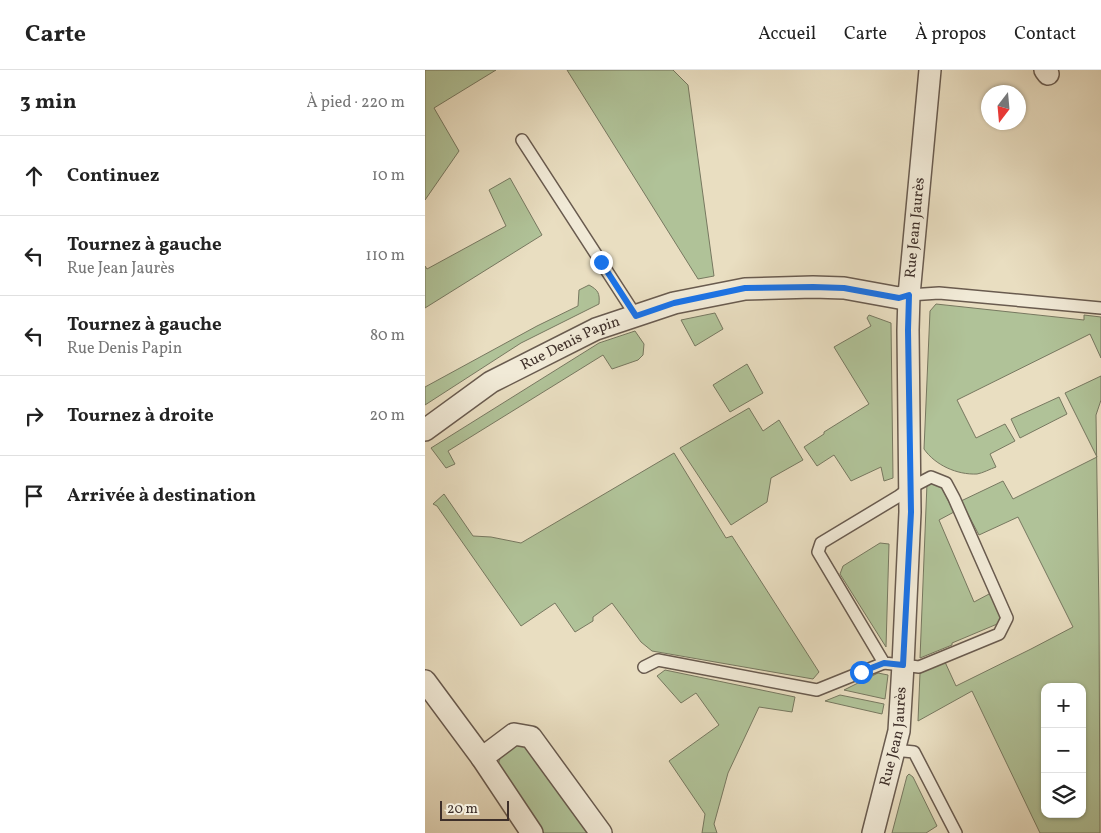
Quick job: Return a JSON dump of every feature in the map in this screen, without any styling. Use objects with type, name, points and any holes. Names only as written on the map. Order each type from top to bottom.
[{"type":"street","name":"Rue Jean Jaurès","points":[[873,833],[899,731],[894,664],[911,512],[909,295],[930,70]]},
{"type":"street","name":"Rue Denis Papin","points":[[425,430],[491,382],[596,329],[674,303],[745,288],[844,288],[899,298],[909,295]]},
{"type":"street","points":[[425,681],[482,758],[532,833]]},
{"type":"street","points":[[482,758],[513,734],[531,737],[601,833]]},
{"type":"lane","points":[[522,140],[636,316]]},
{"type":"lane","points":[[909,295],[939,293],[1101,308]]},
{"type":"lane","points":[[644,668],[658,660],[817,690],[894,664],[919,667],[999,634],[1007,618],[946,483],[931,477],[821,543],[818,552],[894,664]]},
{"type":"lane","points":[[894,750],[914,752],[956,833]]},
{"type":"green space","points":[[425,70],[496,70],[434,108],[459,151],[425,200]]},
{"type":"green space","points":[[567,70],[673,70],[688,85],[714,276],[698,279]]},
{"type":"green space","points":[[510,178],[542,235],[425,308],[425,266],[427,269],[506,226],[489,190]]},
{"type":"green space","points":[[589,285],[598,292],[599,304],[521,343],[425,405],[425,387],[537,326],[578,306],[579,290]]},
{"type":"green space","points":[[936,304],[1084,320],[1084,315],[1101,317],[1101,358],[1090,334],[957,400],[976,438],[1005,424],[1015,441],[990,454],[996,467],[977,474],[962,473],[947,468],[934,460],[924,449],[930,311]]},
{"type":"green space","points":[[715,313],[723,329],[695,346],[681,320]]},
{"type":"green space","points":[[869,315],[891,323],[893,478],[884,481],[881,467],[851,481],[834,455],[817,466],[804,447],[869,404],[834,347],[871,326],[867,318]]},
{"type":"green space","points":[[635,331],[644,344],[643,355],[638,360],[612,369],[603,355],[448,451],[455,464],[446,468],[431,448],[599,343]]},
{"type":"green space","points":[[747,364],[763,393],[730,412],[713,385]]},
{"type":"green space","points":[[1101,376],[1101,400],[1096,415],[1097,456],[1065,393]]},
{"type":"green space","points":[[1059,397],[1067,414],[1020,438],[1011,419]]},
{"type":"green space","points":[[749,408],[763,431],[779,420],[803,460],[771,478],[767,502],[731,525],[680,448]]},
{"type":"green space","points":[[674,453],[726,538],[732,536],[819,672],[813,679],[652,651],[641,642],[612,603],[593,617],[593,621],[575,632],[555,603],[521,626],[437,506],[433,504],[444,494],[473,536],[491,537],[521,543]]},
{"type":"green space","points":[[1097,457],[1100,833],[1040,833],[972,691],[918,721],[920,673],[945,662],[956,686],[1073,627],[1018,517],[979,535],[961,501],[1003,481],[1013,499]]},
{"type":"green space","points":[[933,481],[941,486],[954,512],[939,520],[974,602],[991,593],[1002,622],[920,658],[927,483]]},
{"type":"green space","points":[[880,543],[889,544],[886,647],[840,574],[843,566]]},
{"type":"green space","points":[[665,670],[795,697],[792,712],[759,707],[728,773],[714,824],[717,833],[702,833],[705,814],[669,761],[719,725],[696,693],[681,703],[657,676]]},
{"type":"green space","points":[[878,673],[888,675],[885,699],[844,690]]},
{"type":"green space","points":[[840,695],[884,704],[882,714],[825,701]]},
{"type":"green space","points":[[527,744],[594,833],[539,833],[498,765],[501,755],[514,746]]},
{"type":"green space","points":[[909,774],[913,777],[937,826],[926,833],[892,833],[907,776]]},
{"type":"route","points":[[601,262],[636,316],[674,303],[745,288],[844,288],[899,298],[909,295],[911,512],[903,665],[884,663],[861,672]]}]
